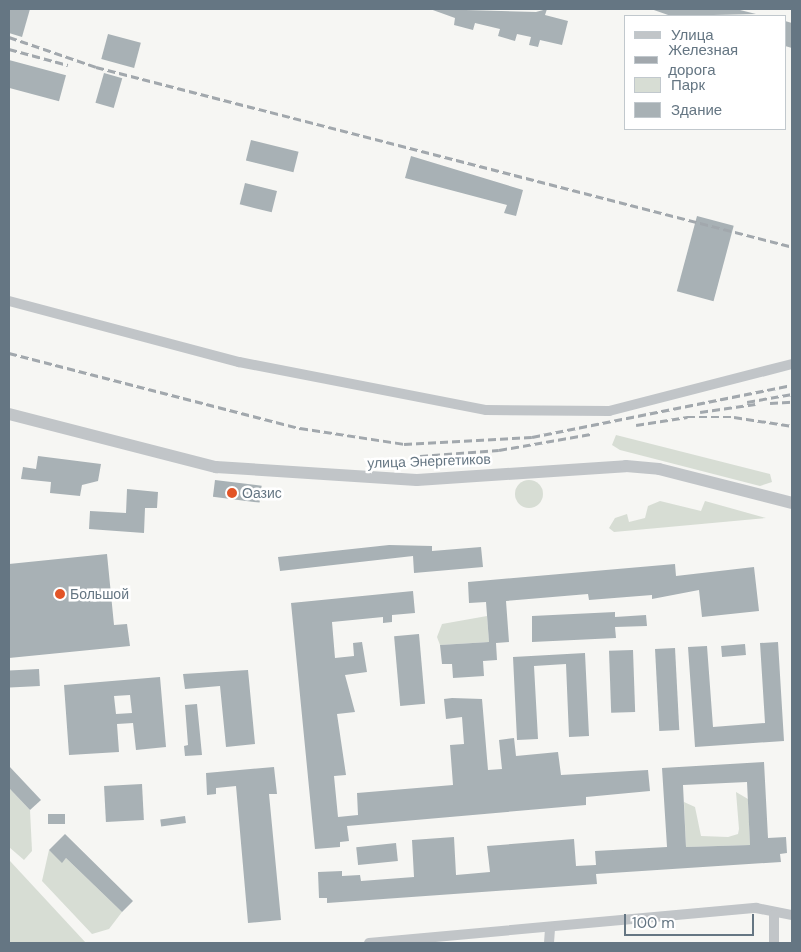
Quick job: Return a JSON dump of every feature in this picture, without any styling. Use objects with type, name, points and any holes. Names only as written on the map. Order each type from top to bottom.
[{"type":"street","points":[[9,300],[239,362],[486,410],[609,410],[792,364]]},
{"type":"street","name":"улица Энергетиков","points":[[9,414],[216,466],[417,480],[626,466],[659,469],[792,503]]},
{"type":"street","points":[[369,943],[756,908],[774,915],[792,915]]},
{"type":"street","points":[[774,915],[774,943]]},
{"type":"street","points":[[549,943],[550,928]]},
{"type":"green space","points":[[616,435],[770,474],[772,482],[760,486],[620,450],[612,445]]},
{"type":"green space","points":[[529,480],[539,484],[543,494],[539,504],[529,508],[519,504],[515,494],[519,484]]},
{"type":"green space","points":[[660,501],[701,511],[705,501],[766,518],[614,532],[609,528],[615,518],[627,514],[629,522],[645,518],[648,506]]},
{"type":"green space","points":[[487,616],[489,642],[440,645],[437,637],[442,624]]},
{"type":"green space","points":[[9,788],[30,810],[32,851],[24,860],[9,847]]},
{"type":"green space","points":[[736,792],[748,799],[750,845],[686,847],[684,802],[695,807],[701,836],[728,837],[738,834],[739,829]]},
{"type":"green space","points":[[49,850],[62,862],[66,858],[122,912],[109,929],[92,934],[42,881]]},
{"type":"green space","points":[[10,861],[86,943],[9,943]]},
{"type":"building","points":[[9,9],[30,9],[22,37],[9,33]]},
{"type":"building","points":[[430,9],[536,12],[547,9],[545,15],[568,21],[562,45],[540,40],[538,47],[529,45],[531,37],[517,34],[515,41],[498,36],[500,29],[475,23],[473,30],[454,25],[455,18]]},
{"type":"building","points":[[651,9],[736,9],[756,14],[714,15],[668,15]]},
{"type":"building","points":[[786,21],[792,23],[792,48],[786,46]]},
{"type":"building","points":[[108,34],[141,43],[134,68],[101,59]]},
{"type":"building","points":[[9,60],[66,75],[59,101],[9,88]]},
{"type":"building","points":[[104,73],[122,78],[114,108],[95,103]]},
{"type":"building","points":[[251,140],[299,152],[293,172],[246,160]]},
{"type":"building","points":[[411,156],[523,190],[516,216],[504,213],[507,205],[405,178]]},
{"type":"building","points":[[245,183],[277,191],[272,212],[240,204]]},
{"type":"building","points":[[697,216],[734,226],[714,301],[677,291]]},
{"type":"building","points":[[38,456],[101,464],[98,481],[82,485],[80,496],[50,493],[51,482],[21,479],[23,467],[36,469]]},
{"type":"building","points":[[215,480],[262,486],[260,503],[213,497]]},
{"type":"building","points":[[127,489],[158,492],[157,508],[145,508],[144,533],[89,529],[90,511],[126,513]]},
{"type":"building","points":[[389,545],[432,546],[432,551],[481,547],[483,567],[414,573],[413,556],[280,571],[278,557]]},
{"type":"building","name":"Большой","points":[[107,554],[114,625],[127,624],[130,646],[9,658],[9,564]]},
{"type":"building","points":[[675,564],[676,576],[754,567],[759,611],[702,617],[699,590],[652,599],[652,595],[589,600],[588,594],[506,601],[509,642],[496,643],[497,660],[483,661],[484,676],[453,678],[452,664],[442,664],[440,645],[489,642],[486,602],[469,603],[468,582]]},
{"type":"building","points":[[413,591],[415,613],[392,615],[392,622],[383,623],[383,617],[332,622],[335,658],[354,656],[353,643],[362,642],[367,672],[345,675],[355,712],[337,714],[346,775],[334,776],[338,817],[358,815],[357,793],[453,785],[450,745],[464,744],[462,717],[446,719],[444,699],[452,698],[482,699],[488,770],[502,769],[499,740],[514,738],[516,756],[558,752],[561,775],[648,770],[650,791],[586,797],[586,805],[347,826],[349,841],[340,842],[340,847],[315,849],[291,603]]},
{"type":"building","points":[[615,612],[615,617],[646,615],[647,626],[615,627],[616,638],[532,642],[532,616]]},
{"type":"building","points":[[419,634],[425,704],[400,706],[394,636]]},
{"type":"building","points":[[778,642],[784,741],[695,747],[688,647],[707,646],[713,727],[765,723],[760,643]]},
{"type":"building","points":[[745,644],[746,655],[722,657],[721,646]]},
{"type":"building","points":[[675,648],[679,730],[659,731],[655,649]]},
{"type":"building","points":[[633,650],[635,712],[611,713],[609,651]]},
{"type":"building","points":[[585,653],[589,736],[569,737],[566,664],[534,666],[538,739],[517,740],[513,657]]},
{"type":"building","points":[[39,669],[40,686],[10,688],[9,671]]},
{"type":"building","points":[[248,670],[255,744],[226,747],[220,686],[185,689],[183,674]]},
{"type":"building","points":[[160,677],[166,747],[136,750],[133,723],[117,724],[119,752],[69,755],[64,685]],"holes":[[[130,695],[132,713],[116,714],[114,696]]]},
{"type":"building","points":[[197,704],[202,755],[185,756],[184,746],[188,745],[185,705]]},
{"type":"building","points":[[764,762],[768,838],[786,837],[787,853],[780,854],[781,862],[596,874],[597,884],[327,903],[327,898],[319,898],[318,872],[342,871],[342,876],[360,875],[361,881],[414,877],[412,840],[454,837],[456,875],[490,872],[487,846],[574,839],[576,866],[596,865],[595,851],[667,847],[662,768]],"holes":[[[747,782],[750,845],[686,847],[683,785]]]},
{"type":"building","points":[[9,766],[41,800],[30,810],[9,788]]},
{"type":"building","points":[[274,767],[277,794],[269,794],[281,920],[248,923],[236,786],[216,788],[216,794],[207,795],[206,773]]},
{"type":"building","points":[[142,784],[144,820],[106,822],[104,786]]},
{"type":"building","points":[[48,814],[65,814],[65,824],[48,824]]},
{"type":"building","points":[[185,816],[186,823],[161,826],[160,819]]},
{"type":"building","points":[[65,834],[133,901],[122,912],[66,858],[62,863],[49,850]]},
{"type":"building","points":[[396,843],[398,861],[358,865],[356,847]]},
{"type":"railway","points":[[9,37],[96,67],[789,246]]},
{"type":"railway","points":[[9,49],[68,65]]},
{"type":"railway","points":[[9,353],[300,428],[404,444],[532,437],[792,385]]},
{"type":"railway","points":[[747,402],[792,394]]},
{"type":"railway","points":[[770,403],[792,402]]},
{"type":"railway","points":[[700,412],[755,404]]},
{"type":"railway","points":[[636,425],[687,417],[734,417],[792,426]]},
{"type":"railway","points":[[420,456],[499,450],[591,434]]},
{"type":"place","name":"Оазис","points":[[232,493]]},
{"type":"place","name":"Большой","points":[[60,594]]}]
